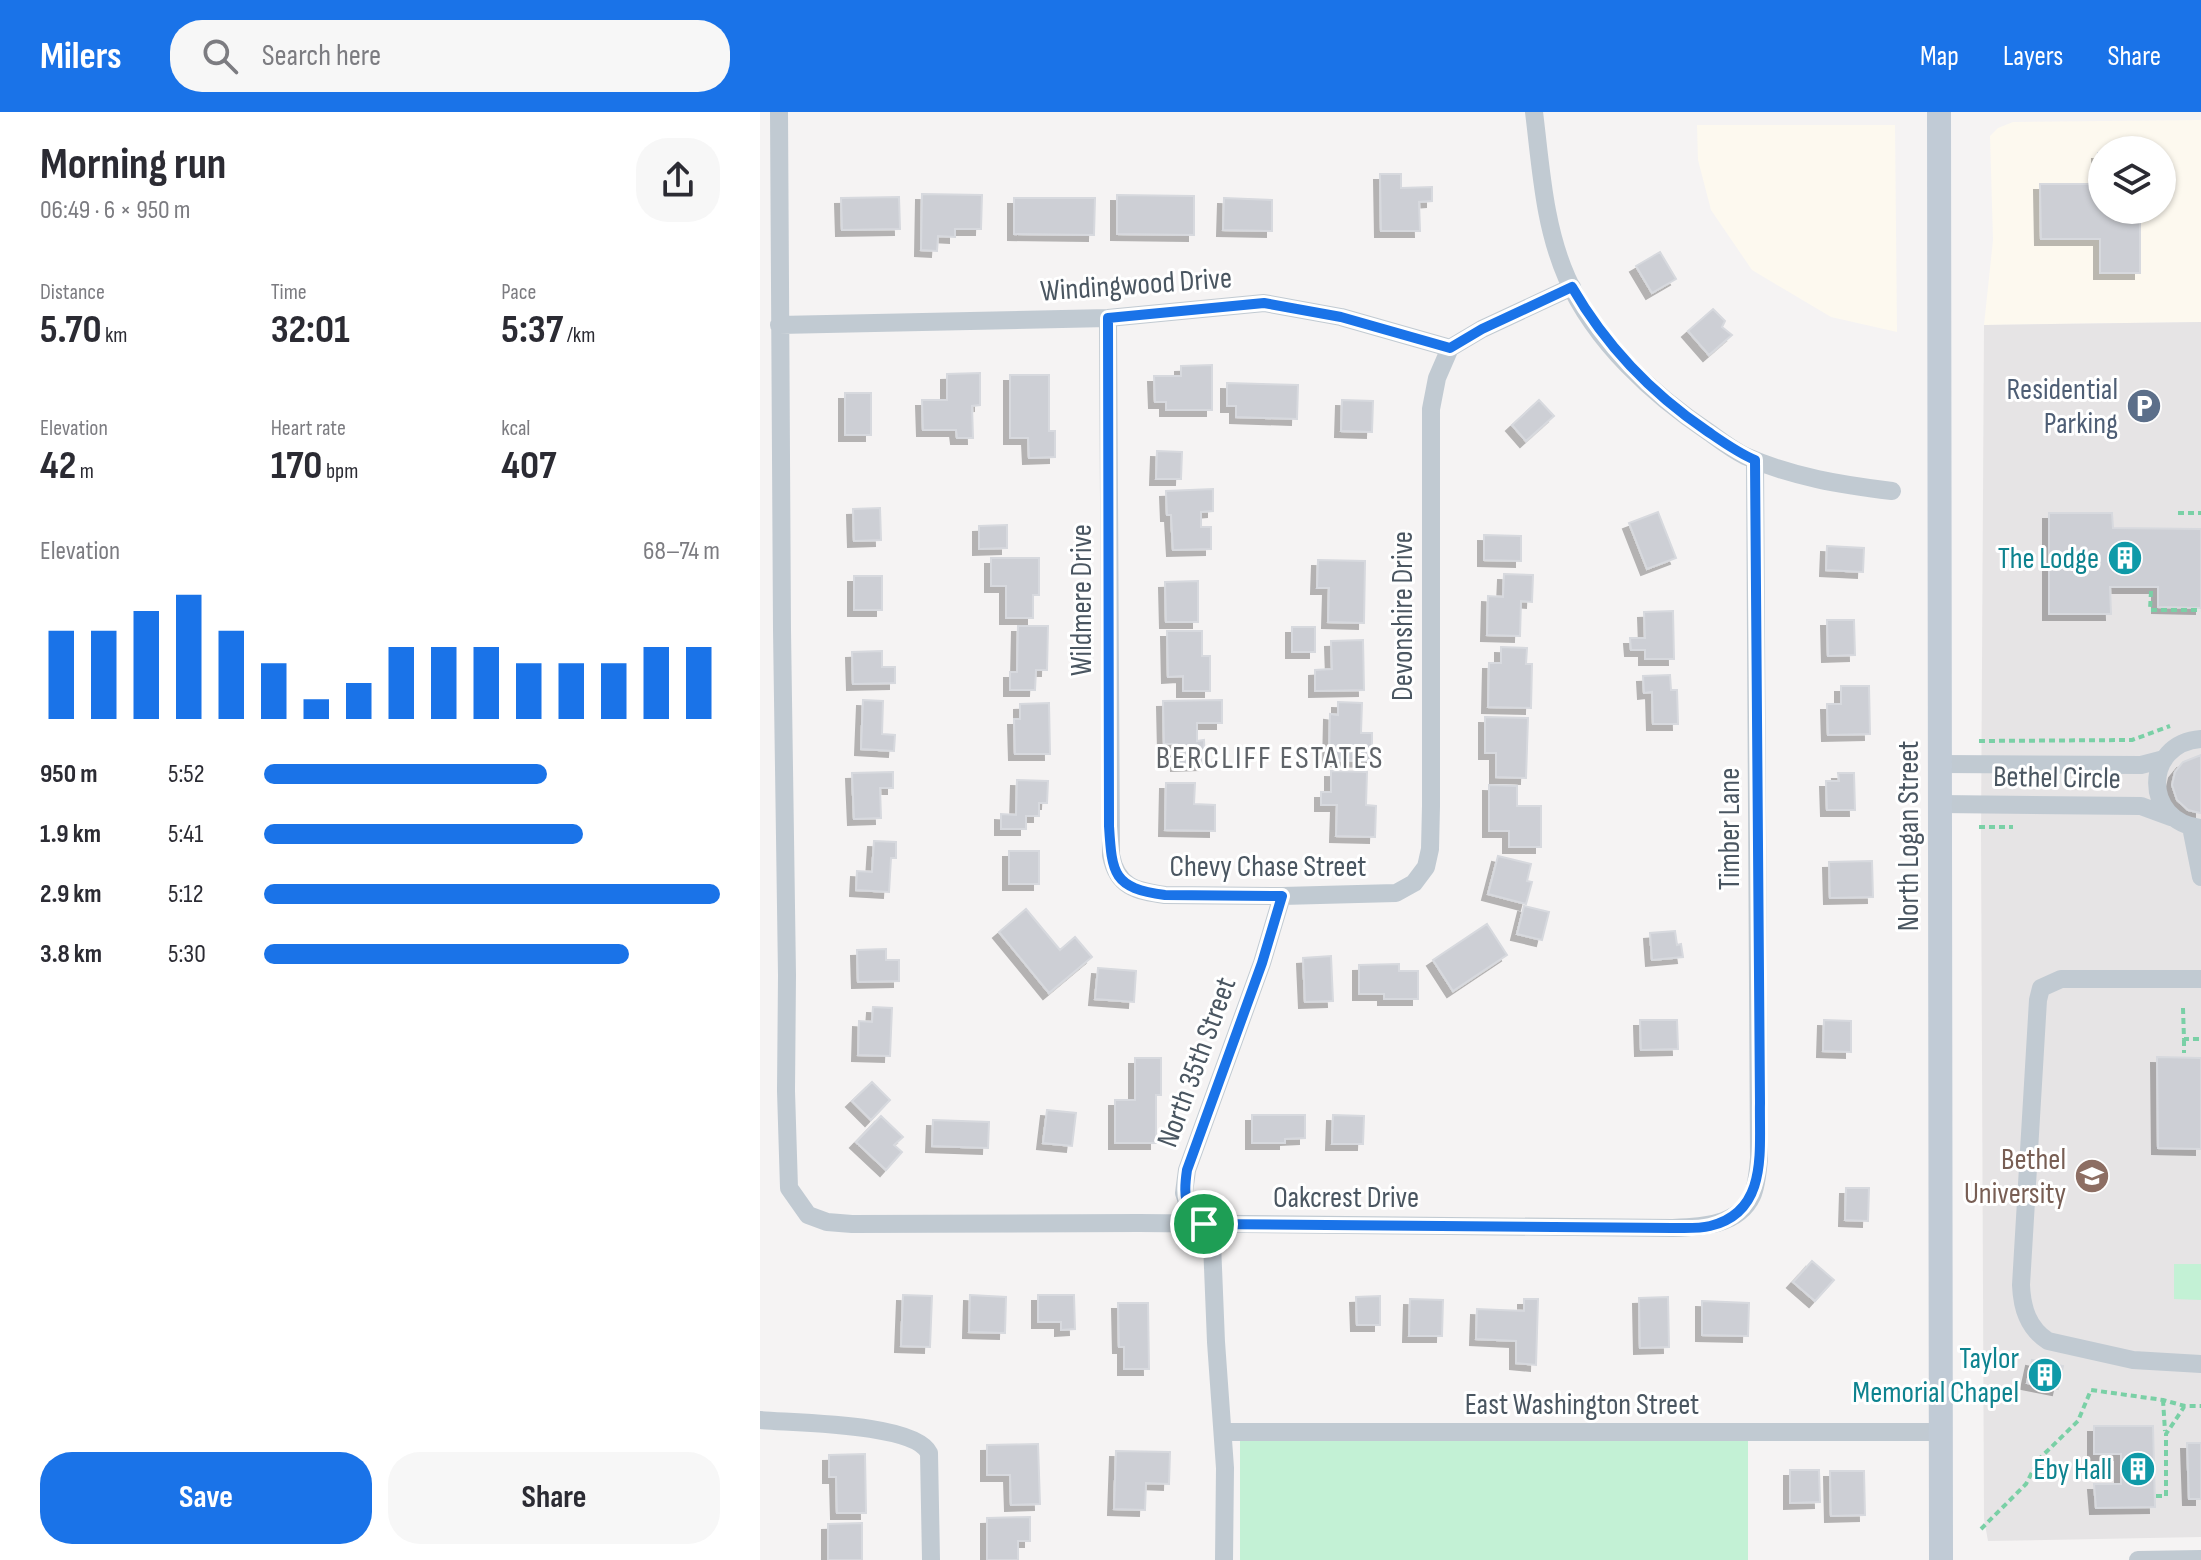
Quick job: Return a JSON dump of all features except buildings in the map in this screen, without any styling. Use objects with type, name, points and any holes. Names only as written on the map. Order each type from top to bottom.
[{"type":"street","points":[[779,112],[779,325]]},
{"type":"street","points":[[1534,112],[1542,188],[1554,237],[1572,287],[1592,322],[1651,389],[1742,455],[1787,472],[1850,486],[1892,491]]},
{"type":"street","name":"North Logan Street","points":[[1939,112],[1941,1560]]},
{"type":"street","points":[[1450,348],[1482,329],[1572,287]]},
{"type":"street","name":"Windingwood Drive","points":[[779,325],[1108,318],[1264,303],[1341,317],[1450,348]]},
{"type":"street","name":"Wildmere Drive","points":[[1108,318],[1109,826],[1114,871],[1121,880]]},
{"type":"street","name":"Oakcrest Drive","points":[[779,325],[789,1188],[808,1215],[827,1222],[852,1224],[1684,1228],[1710,1226],[1737,1214],[1752,1197]]},
{"type":"street","name":"Devonshire Drive","points":[[1414,883],[1426,867],[1430,849],[1431,409],[1437,378],[1450,348]]},
{"type":"street","name":"Timber Lane","points":[[1752,1197],[1759,1158],[1760,1103],[1755,460]]},
{"type":"street","name":"Bethel Circle","points":[[1940,764],[2141,765],[2164,759],[2184,742],[2201,739]]},
{"type":"street","name":"Bethel Circle","points":[[2164,759],[2157,785],[2160,802],[2171,817]]},
{"type":"street","name":"Bethel Circle","points":[[1940,804],[2141,806],[2196,828],[2201,877]]},
{"type":"street","name":"Chevy Chase Street","points":[[1121,880],[1146,892],[1165,895],[1396,893],[1414,883]]},
{"type":"street","name":"North 35th Street","points":[[1224,1560],[1224,1432],[1212,1243],[1204,1224],[1190,1211],[1184,1193],[1187,1170],[1262,963],[1282,896]]},
{"type":"street","points":[[2201,979],[2061,979],[2041,988],[2021,1302],[2038,1334],[2048,1341],[2133,1360],[2201,1364]]},
{"type":"street","points":[[760,1420],[890,1432],[915,1439],[926,1447],[929,1453],[931,1560]]},
{"type":"street","name":"East Washington Street","points":[[1224,1432],[1941,1432]]},
{"type":"street","points":[[2138,1560],[2201,1559]]},
{"type":"path","points":[[2178,513],[2201,513]]},
{"type":"path","points":[[2151,591],[2150,610],[2201,610]]},
{"type":"path","points":[[1979,741],[2132,740],[2177,723]]},
{"type":"path","points":[[1979,827],[2025,827]]},
{"type":"path","points":[[2183,1008],[2184,1053]]},
{"type":"path","points":[[2184,1039],[2201,1039]]},
{"type":"path","points":[[1981,1529],[2026,1484],[2039,1459],[2078,1421],[2091,1390],[2201,1406]]},
{"type":"path","points":[[2156,1496],[2166,1496],[2163,1400]]},
{"type":"path","points":[[2166,1434],[2185,1406]]},
{"type":"shaded area","points":[[2201,120],[2201,322],[1984,325],[1993,240],[1990,136],[1998,128],[2013,122]]},
{"type":"shaded area","points":[[1697,125],[1895,125],[1897,332],[1831,317],[1752,270],[1711,210],[1698,160]]},
{"type":"shaded area","name":"Bethel University","points":[[2201,322],[2201,1537],[1988,1541],[1984,1519],[1981,834],[1984,325]]},
{"type":"green space","points":[[2174,1264],[2201,1264],[2201,1300],[2174,1299]]},
{"type":"green space","points":[[1748,1435],[1748,1560],[1240,1560],[1240,1438]]},
{"type":"place","name":"Residential Parking","points":[[2144,406]]},
{"type":"place","name":"The Lodge","points":[[2125,558]]},
{"type":"place","name":"Bethel University","points":[[2092,1176]]},
{"type":"place","name":"Taylor Memorial Chapel","points":[[2045,1375]]},
{"type":"place","name":"Eby Hall","points":[[2138,1469]]},
{"type":"district","name":"BERCLIFF ESTATES","points":[[1270,757]]},
{"type":"route","points":[[1572,287],[1592,322],[1651,389],[1695,423],[1742,455],[1755,460],[1760,1103],[1759,1158],[1752,1197],[1737,1214],[1710,1226],[1672,1228],[1204,1224],[1190,1211],[1184,1193],[1187,1170],[1262,963],[1282,896],[1165,895],[1132,888],[1114,871],[1109,826],[1108,318],[1264,303],[1341,317],[1450,348],[1482,329],[1572,287]]}]
